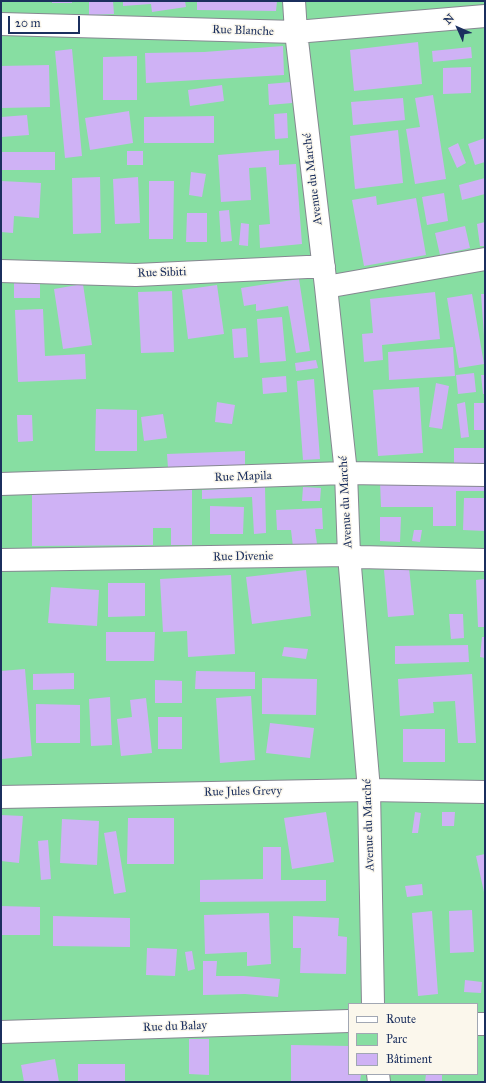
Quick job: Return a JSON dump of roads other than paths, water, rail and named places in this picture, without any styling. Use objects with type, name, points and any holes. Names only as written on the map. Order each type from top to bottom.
[{"type":"street","name":"Avenue du Marché","points":[[294,1],[296,32],[325,277],[346,473],[349,555],[369,790],[373,1003]]},
{"type":"street","name":"Rue Blanche","points":[[1,24],[296,32],[485,16]]},
{"type":"street","name":"Rue Sibiti","points":[[1,271],[136,275],[307,267],[325,277],[485,260]]},
{"type":"street","name":"Rue Mapila","points":[[1,484],[346,473],[485,475]]},
{"type":"street","name":"Rue Divenie","points":[[1,560],[349,555],[358,557],[485,560]]},
{"type":"street","name":"Rue Jules Grevy","points":[[1,797],[369,790],[485,792]]},
{"type":"street","name":"Rue du Balay","points":[[1,1032],[348,1021]]}]
